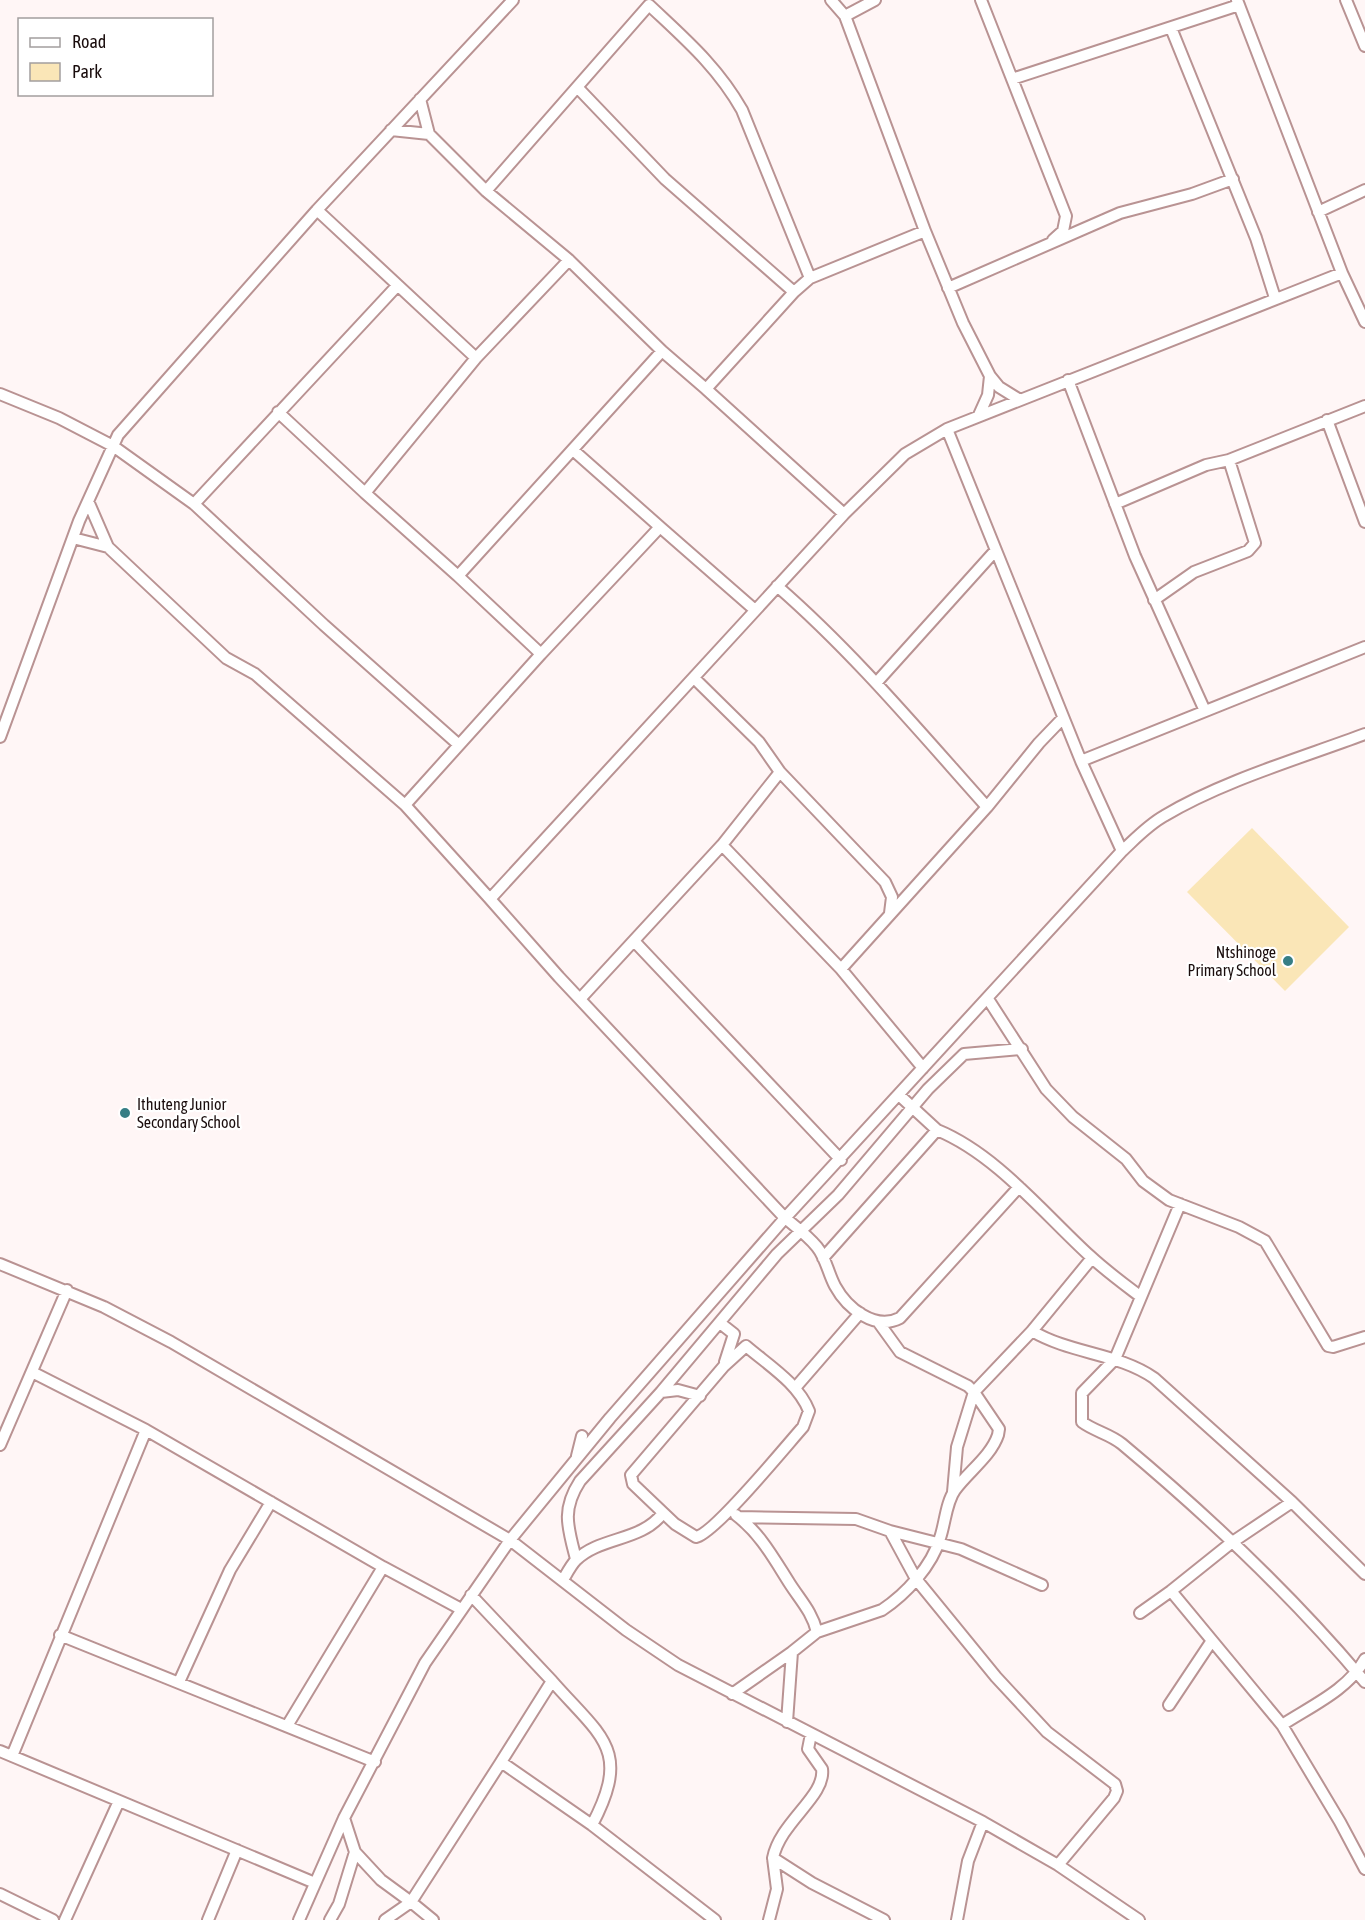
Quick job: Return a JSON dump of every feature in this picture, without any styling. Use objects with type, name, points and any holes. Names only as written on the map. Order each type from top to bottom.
[{"type":"street","points":[[0,737],[73,538],[113,446],[125,427],[317,210],[513,0]]},
{"type":"street","points":[[831,0],[845,16],[948,288],[990,376],[999,387],[1020,400]]},
{"type":"street","points":[[845,16],[875,0]]},
{"type":"street","points":[[981,0],[1066,216],[1063,231],[1043,248]]},
{"type":"street","points":[[1346,0],[1365,46]]},
{"type":"street","points":[[486,191],[577,87],[646,2],[713,65],[728,84],[742,110],[810,278]]},
{"type":"street","points":[[1012,79],[1172,28],[1238,2],[1342,273],[1365,322]]},
{"type":"street","points":[[1172,28],[1233,179],[1275,298]]},
{"type":"street","points":[[577,87],[665,179],[794,292]]},
{"type":"street","points":[[420,99],[429,134],[486,191],[569,260],[662,351],[844,514]]},
{"type":"street","points":[[391,130],[429,134]]},
{"type":"street","points":[[948,288],[1120,213],[1192,194],[1233,179]]},
{"type":"street","points":[[1318,212],[1365,190]]},
{"type":"street","points":[[317,210],[396,287],[476,358]]},
{"type":"street","points":[[706,389],[794,292],[810,278],[925,231]]},
{"type":"street","points":[[365,493],[476,358],[569,260]]},
{"type":"street","points":[[490,899],[844,514],[905,454],[947,429],[979,415],[1342,273]]},
{"type":"street","points":[[194,504],[396,287]]},
{"type":"street","points":[[458,576],[662,351]]},
{"type":"street","points":[[979,415],[988,395],[990,376]]},
{"type":"street","points":[[1068,380],[1154,600],[1204,711]]},
{"type":"street","points":[[0,394],[59,418],[113,446],[194,504],[324,625],[459,745]]},
{"type":"street","points":[[1115,504],[1206,465],[1229,460],[1365,406]]},
{"type":"street","points":[[278,412],[542,654]]},
{"type":"street","points":[[1328,420],[1365,522]]},
{"type":"street","points":[[947,429],[1063,718],[1122,851]]},
{"type":"street","points":[[573,450],[755,610]]},
{"type":"street","points":[[1154,600],[1186,577],[1248,551],[1255,543],[1229,460]]},
{"type":"street","points":[[88,501],[108,547],[226,658],[255,674],[405,806],[580,999],[785,1218],[802,1232],[824,1258],[836,1288],[860,1313],[879,1323],[889,1324],[900,1318],[1019,1188]]},
{"type":"street","points":[[405,806],[660,527]]},
{"type":"street","points":[[73,538],[108,547]]},
{"type":"street","points":[[877,682],[995,551]]},
{"type":"street","points":[[777,586],[816,620],[877,682],[987,807]]},
{"type":"street","points":[[1081,761],[1365,647]]},
{"type":"street","points":[[694,678],[759,742],[780,772],[885,882],[892,897],[890,913]]},
{"type":"street","points":[[841,969],[987,807],[1039,742],[1063,718]]},
{"type":"street","points":[[299,1920],[344,1818],[425,1664],[461,1609],[510,1540],[576,1460],[785,1218],[841,1160],[1122,851],[1164,816],[1227,786],[1365,734]]},
{"type":"street","points":[[580,999],[722,845],[780,772]]},
{"type":"street","points":[[722,845],[841,969],[923,1068]]},
{"type":"street","points":[[634,941],[841,1160]]},
{"type":"street","points":[[988,999],[1023,1049],[1046,1089],[1072,1117],[1126,1159],[1155,1192],[1239,1227],[1265,1241],[1328,1346],[1333,1347],[1365,1336]]},
{"type":"street","points":[[576,1559],[570,1535],[569,1498],[580,1481],[661,1392],[777,1254],[838,1195],[928,1089],[964,1054],[1023,1049]]},
{"type":"street","points":[[900,1095],[937,1130],[951,1136],[1019,1188],[1092,1258],[1140,1297]]},
{"type":"street","points":[[824,1258],[937,1130]]},
{"type":"street","points":[[1180,1204],[1115,1359],[1082,1393],[1082,1422],[1119,1442],[1231,1543],[1319,1628],[1365,1682]]},
{"type":"street","points":[[732,1694],[817,1632],[882,1610],[916,1579],[940,1542],[953,1492],[957,1447],[974,1392],[1032,1331],[1092,1258]]},
{"type":"street","points":[[0,1264],[67,1290],[151,1330],[510,1540],[654,1650],[732,1694],[983,1822],[1058,1865],[1139,1920]]},
{"type":"street","points":[[0,1445],[67,1290]]},
{"type":"street","points":[[795,1388],[860,1313]]},
{"type":"street","points":[[720,1323],[795,1388],[804,1398],[809,1411],[802,1427],[729,1509],[709,1531],[696,1536],[675,1524],[663,1513],[633,1484],[631,1475],[724,1366],[746,1346]]},
{"type":"street","points":[[879,1323],[900,1352],[974,1392],[999,1429],[998,1435],[953,1492]]},
{"type":"street","points":[[1032,1331],[1064,1346],[1139,1367],[1292,1502],[1365,1574]]},
{"type":"street","points":[[724,1366],[734,1334]]},
{"type":"street","points":[[32,1372],[146,1430],[383,1567],[461,1609]]},
{"type":"street","points":[[661,1392],[678,1390],[700,1396]]},
{"type":"street","points":[[12,1756],[146,1430]]},
{"type":"street","points":[[576,1460],[582,1436]]},
{"type":"street","points":[[179,1682],[230,1570],[271,1502]]},
{"type":"street","points":[[1140,1613],[1231,1543],[1292,1502]]},
{"type":"street","points":[[729,1509],[740,1517],[772,1553],[790,1585],[811,1610],[817,1632]]},
{"type":"street","points":[[563,1580],[576,1559],[595,1549],[647,1529],[663,1513]]},
{"type":"street","points":[[740,1517],[855,1519],[890,1531],[940,1542],[1042,1585]]},
{"type":"street","points":[[890,1531],[916,1579],[996,1677],[1047,1732],[1115,1784],[1117,1791],[1114,1797],[1058,1865]]},
{"type":"street","points":[[287,1726],[383,1567]]},
{"type":"street","points":[[1171,1591],[1281,1725],[1340,1822],[1365,1869]]},
{"type":"street","points":[[471,1595],[599,1734],[610,1758],[612,1773],[607,1796],[592,1825]]},
{"type":"street","points":[[60,1635],[375,1762]]},
{"type":"street","points":[[1169,1705],[1211,1642]]},
{"type":"street","points":[[787,1722],[792,1652]]},
{"type":"street","points":[[1281,1725],[1334,1692],[1357,1672],[1365,1659]]},
{"type":"street","points":[[385,1920],[411,1902],[552,1681]]},
{"type":"street","points":[[769,1920],[777,1889],[773,1858],[776,1843],[821,1786],[822,1769],[808,1749],[811,1734]]},
{"type":"street","points":[[0,1751],[315,1883]]},
{"type":"street","points":[[501,1761],[592,1825],[715,1920]]},
{"type":"street","points":[[64,1920],[119,1802]]},
{"type":"street","points":[[344,1818],[355,1852],[381,1880],[433,1920]]},
{"type":"street","points":[[957,1920],[968,1861],[983,1822]]},
{"type":"street","points":[[208,1920],[237,1850]]},
{"type":"street","points":[[330,1920],[339,1904],[355,1852]]},
{"type":"street","points":[[773,1858],[812,1883],[884,1920]]},
{"type":"street","points":[[0,1894],[53,1920]]},
{"type":"green space","points":[[1252,828],[1349,927],[1285,991],[1187,892]]},
{"type":"place","name":"Ntshinoge Primary School","points":[[1288,961]]},
{"type":"place","name":"Ithuteng Junior Secondary School","points":[[125,1113]]}]
